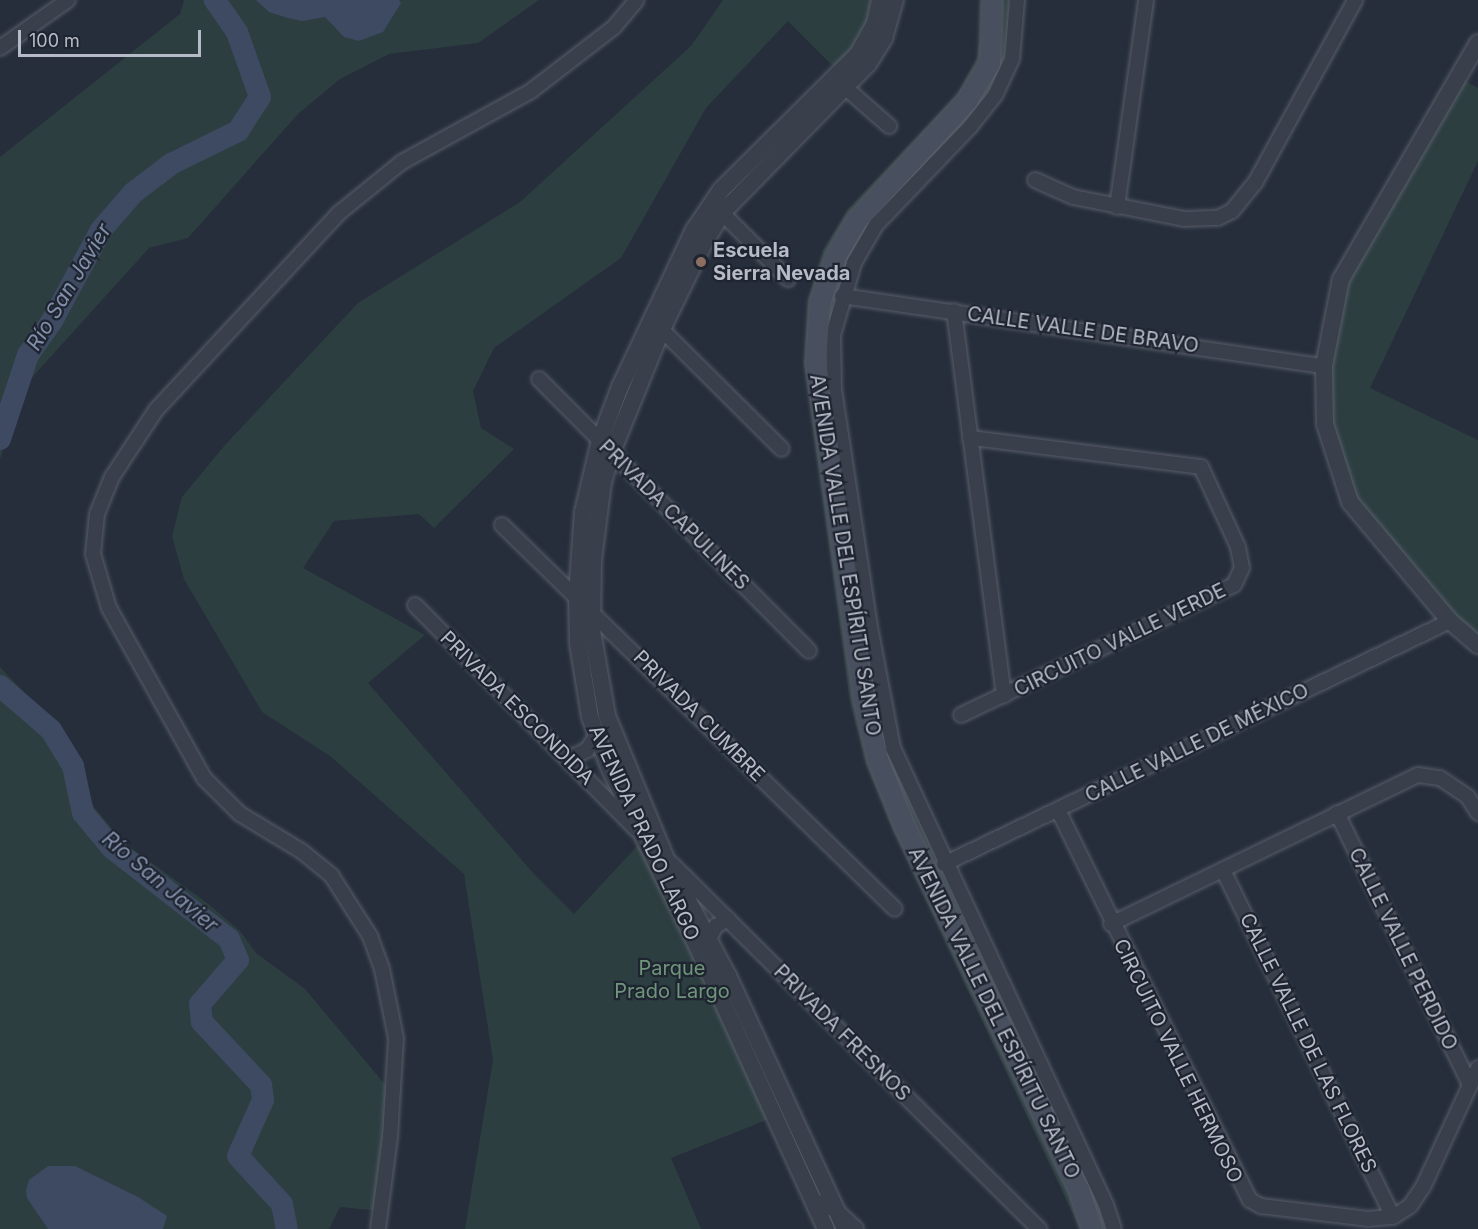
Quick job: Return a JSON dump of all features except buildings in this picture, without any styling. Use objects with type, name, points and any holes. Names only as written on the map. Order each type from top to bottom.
[{"type":"main road","name":"AVENIDA VALLE DEL ESPÍRITU SANTO","points":[[992,0],[990,63],[967,101],[857,220],[836,256],[820,303],[816,363],[864,700],[878,760],[905,827],[1079,1190],[1092,1229]]},
{"type":"street","points":[[0,48],[68,0]]},
{"type":"street","points":[[378,1229],[390,1137],[396,1038],[382,969],[370,936],[331,875],[303,852],[240,814],[204,778],[109,608],[93,554],[97,514],[112,477],[156,410],[339,213],[402,162],[531,91],[615,27],[637,0]]},
{"type":"street","name":"AVENIDA PRADO LARGO","points":[[840,83],[874,23],[880,0]]},
{"type":"street","name":"AVENIDA PRADO LARGO","points":[[826,1229],[597,735],[590,717],[578,643],[577,595],[583,512],[600,440],[656,324],[717,208],[840,83],[868,64],[884,38],[895,0]]},
{"type":"street","points":[[1017,0],[1012,59],[996,94],[970,127],[876,225],[842,296],[832,335],[834,389],[883,704],[893,748],[945,864],[1106,1205],[1114,1229]]},
{"type":"street","points":[[1117,207],[1146,0]]},
{"type":"street","points":[[1035,180],[1072,197],[1117,207],[1202,220],[1232,211],[1255,183],[1355,0]]},
{"type":"street","points":[[1478,43],[1341,279],[1324,366],[1325,424],[1350,502],[1450,621],[1478,645]]},
{"type":"street","points":[[840,83],[889,126]]},
{"type":"street","points":[[717,208],[788,279]]},
{"type":"street","name":"CALLE VALLE DE BRAVO","points":[[842,296],[1324,366]]},
{"type":"street","name":"CIRCUITO VALLE VERDE","points":[[954,311],[1004,696]]},
{"type":"street","points":[[656,324],[782,449]]},
{"type":"street","name":"AVENIDA PRADO LARGO","points":[[656,324],[612,452],[597,520],[591,608],[597,680],[607,716],[666,859],[709,939],[845,1229]]},
{"type":"street","name":"PRIVADA CAPULINES","points":[[539,379],[809,651]]},
{"type":"street","name":"CIRCUITO VALLE VERDE","points":[[961,715],[1234,585],[1242,568],[1238,547],[1201,467],[970,438]]},
{"type":"street","name":"PRIVADA CUMBRE","points":[[502,525],[591,608],[895,909]]},
{"type":"street","name":"PRIVADA ESCONDIDA","points":[[415,605],[644,837]]},
{"type":"street","name":"CALLE VALLE DE MÉXICO","points":[[945,864],[1450,621]]},
{"type":"street","points":[[567,759],[587,750],[597,735]]},
{"type":"street","name":"CIRCUITO VALLE HERMOSO","points":[[1111,924],[1418,775],[1440,778],[1468,797],[1478,813]]},
{"type":"street","name":"CIRCUITO VALLE HERMOSO","points":[[1058,810],[1111,924],[1250,1200],[1261,1206],[1368,1220],[1393,1217]]},
{"type":"street","name":"CALLE VALLE PERDIDO","points":[[1337,813],[1470,1085]]},
{"type":"street","name":"PRIVADA FRESNOS","points":[[644,837],[1039,1229]]},
{"type":"street","name":"CALLE VALLE DE LAS FLORES","points":[[1223,870],[1393,1217]]},
{"type":"street","points":[[709,939],[716,926],[728,919]]},
{"type":"street","points":[[1393,1217],[1410,1206],[1424,1187],[1478,1068]]},
{"type":"street","points":[[814,1202],[837,1211],[856,1229]]},
{"type":"green space","points":[[184,0],[539,0],[478,43],[389,54],[340,79],[298,114],[188,238],[149,248],[27,383],[0,459],[0,157],[180,14]]},
{"type":"green space","name":"Parque Prado Largo","points":[[723,0],[880,0],[875,23],[837,70],[788,21],[706,108],[621,258],[494,348],[473,391],[481,428],[514,449],[434,528],[419,514],[334,521],[303,568],[425,635],[368,683],[534,874],[574,914],[642,841],[779,1115],[671,1158],[701,1229],[465,1229],[493,1060],[464,874],[330,756],[262,712],[184,579],[172,536],[182,497],[225,445],[358,303],[520,202],[691,46]]},
{"type":"green space","points":[[984,0],[1017,0],[1018,15],[996,94],[876,225],[833,335],[893,748],[1114,1229],[1080,1229],[894,833],[866,764],[850,701],[804,364],[808,299],[823,250],[848,209],[958,93],[976,59],[986,12]]},
{"type":"green space","points":[[1458,77],[1478,88],[1478,161],[1370,388],[1478,440],[1478,645],[1368,528],[1325,424],[1341,279]]},
{"type":"green space","points":[[0,667],[68,738],[94,807],[123,842],[207,903],[240,931],[256,953],[305,989],[393,1094],[381,1211],[340,1207],[329,1229],[0,1229]]},
{"type":"water","points":[[256,0],[399,0],[401,3],[383,32],[359,41],[344,37],[325,17],[302,21],[288,18],[269,12]]},
{"type":"water","points":[[48,1166],[75,1166],[138,1197],[167,1216],[163,1229],[48,1229],[27,1198],[26,1190],[29,1180]]},
{"type":"waterway","name":"Río San Javier","points":[[0,439],[28,355],[52,321],[101,230],[133,193],[171,164],[238,131],[260,97],[237,32],[215,0]]},
{"type":"waterway","name":"Río San Javier","points":[[0,686],[51,730],[73,766],[83,813],[112,848],[229,939],[238,960],[200,1004],[202,1022],[261,1085],[263,1100],[238,1156],[282,1204],[287,1229]]},
{"type":"place","name":"Escuela Sierra Nevada","points":[[701,262]]}]
